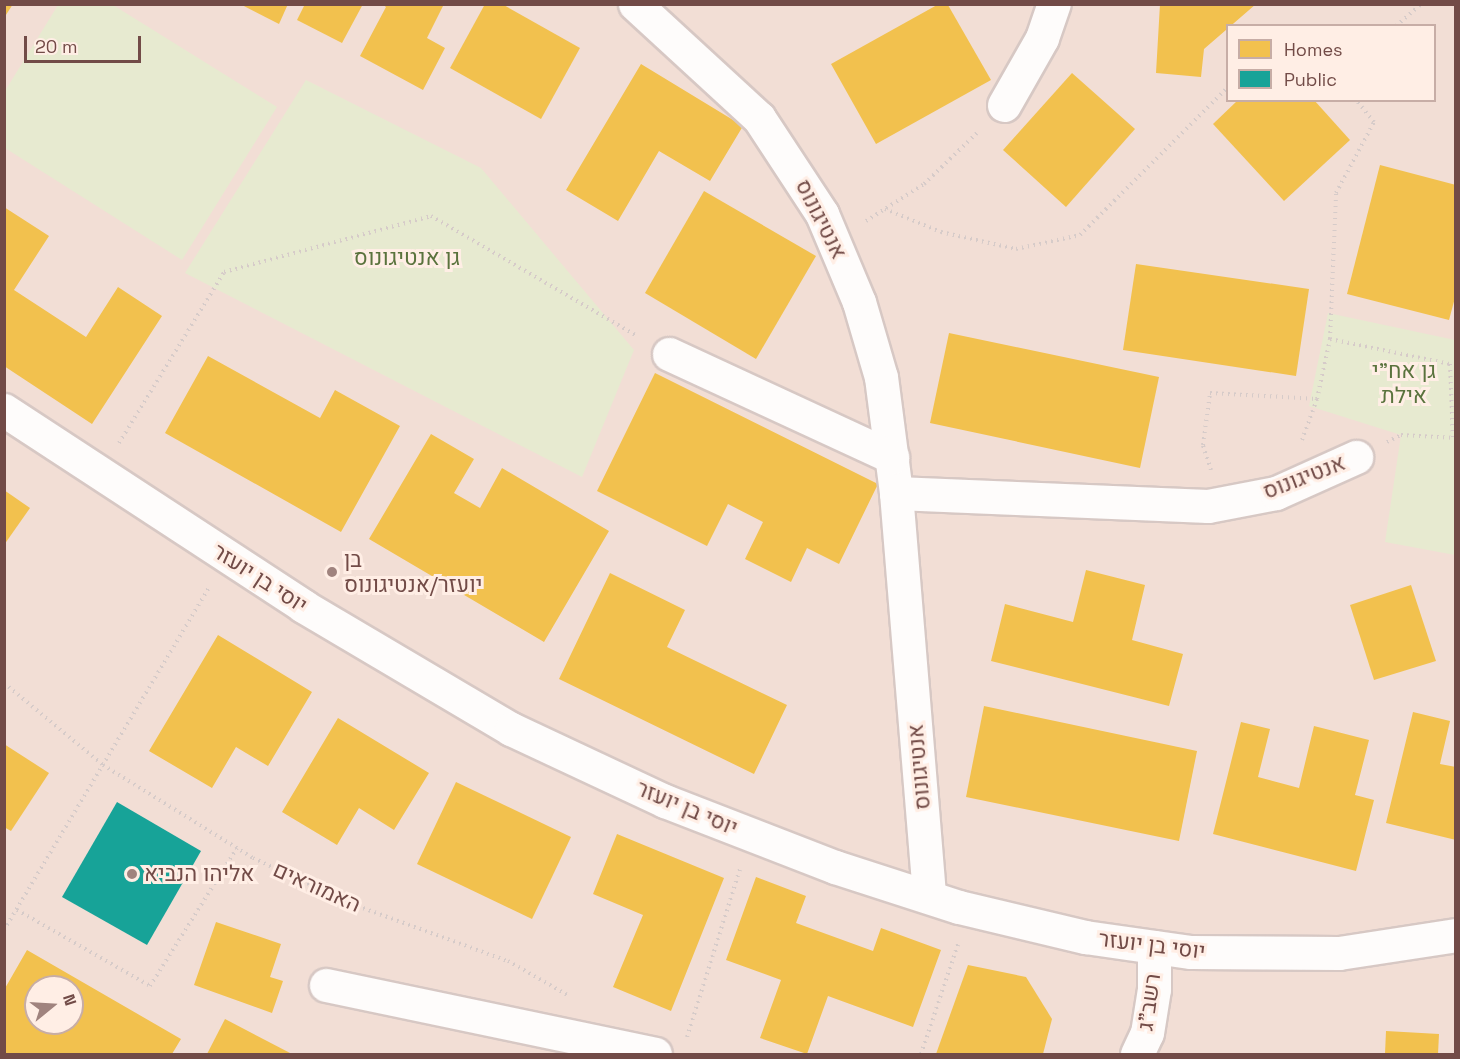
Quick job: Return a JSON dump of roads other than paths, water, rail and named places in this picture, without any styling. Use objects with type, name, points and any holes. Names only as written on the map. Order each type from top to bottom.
[{"type":"street","name":"אנטיגונוס","points":[[635,4],[759,118],[800,179],[834,242],[859,302],[880,377],[897,494],[930,896]]},
{"type":"street","points":[[1004,105],[1042,39],[1054,4]]},
{"type":"street","points":[[669,354],[892,457]]},
{"type":"street","name":"יוסי בן יועזר","points":[[4,410],[228,557],[511,729],[665,801],[835,867],[930,896],[1085,937],[1191,952],[1339,952],[1455,935]]},
{"type":"street","name":"אנטיגונוס","points":[[897,494],[1208,506],[1276,493],[1356,457]]},
{"type":"street","name":"רשב\"ג","points":[[1137,1054],[1146,1033],[1154,989],[1154,947]]},
{"type":"street","points":[[326,985],[655,1054]]},
{"type":"place","name":"בן יועזר/אנטיגונוס","points":[[332,572]]},
{"type":"place","name":"אליהו הנביא","points":[[132,874]]},
{"type":"park label","name":"גן אנטיגונוס","points":[[407,258]]},
{"type":"park label","name":"גן אח\"י אילת","points":[[1404,382]]}]
